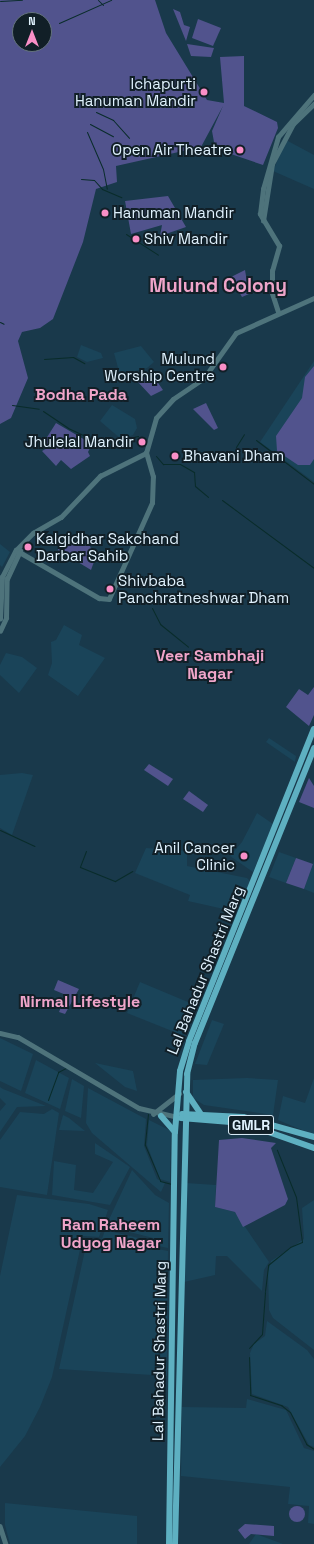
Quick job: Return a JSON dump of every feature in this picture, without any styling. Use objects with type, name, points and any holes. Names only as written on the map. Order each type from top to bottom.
[{"type":"main road","name":"Lal Bahadur Shastri Marg","points":[[169,1544],[175,1132],[182,1116],[179,1094],[182,1060],[314,729]]},
{"type":"main road","name":"Lal Bahadur Shastri Marg","points":[[175,1544],[182,1116],[189,1061],[314,748]]},
{"type":"main road","points":[[192,1033],[198,1036]]},
{"type":"main road","points":[[186,1091],[201,1114]]},
{"type":"main road","name":"GMLR","points":[[182,1116],[201,1114],[222,1118],[269,1130],[314,1148]]},
{"type":"main road","points":[[161,1116],[175,1132]]},
{"type":"main road","name":"GMLR","points":[[182,1116],[262,1121],[314,1137]]},
{"type":"street","points":[[278,312],[272,293],[272,270],[280,246],[263,221],[263,189],[278,137],[314,96]]},
{"type":"street","points":[[263,221],[275,158],[293,124],[314,104]]},
{"type":"street","points":[[18,551],[100,598],[109,599],[116,590],[152,503],[152,477],[146,453],[156,418],[173,399],[204,378],[236,333],[278,312],[314,298]]},
{"type":"street","points":[[0,619],[2,578],[22,545],[33,533],[61,517],[100,476],[146,453]]},
{"type":"street","points":[[0,630],[6,618],[7,579],[18,551]]},
{"type":"street","points":[[0,1033],[18,1037],[153,1114],[161,1116],[182,1116]]},
{"type":"street","points":[[153,1114],[179,1094]]},
{"type":"street","points":[[0,1526],[6,1544]]},
{"type":"shaded area","points":[[0,0],[155,0],[166,33],[207,100],[224,103],[220,57],[244,56],[244,106],[277,122],[278,128],[263,165],[228,153],[214,142],[212,131],[223,106],[201,147],[116,166],[117,182],[96,189],[83,242],[53,319],[40,328],[22,332],[18,341],[28,378],[11,418],[0,424]]},
{"type":"shaded area","points":[[173,9],[180,12],[184,25],[190,27],[186,41]]},
{"type":"shaded area","points":[[198,19],[221,28],[213,46],[192,38]]},
{"type":"shaded area","points":[[187,44],[214,48],[211,57],[191,56]]},
{"type":"shaded area","points":[[286,140],[314,155],[314,189],[273,171]]},
{"type":"shaded area","points":[[168,196],[186,227],[160,236],[162,225],[131,234],[125,201]]},
{"type":"shaded area","points":[[245,270],[249,294],[242,297],[231,277]]},
{"type":"shaded area","points":[[81,345],[101,353],[103,358],[87,362],[77,357]]},
{"type":"shaded area","points":[[141,346],[154,362],[147,368],[120,375],[114,353]]},
{"type":"shaded area","points":[[314,361],[314,482],[260,442]]},
{"type":"shaded area","points":[[314,366],[314,459],[310,465],[298,465],[277,451],[276,436],[302,398],[305,377]]},
{"type":"shaded area","points":[[145,377],[151,383],[156,380],[163,390],[151,396],[137,381]]},
{"type":"shaded area","points":[[206,403],[218,428],[214,430],[193,409]]},
{"type":"shaded area","points":[[112,405],[135,419],[137,428],[133,435],[121,439],[100,421]]},
{"type":"shaded area","points":[[56,423],[92,444],[88,452],[90,456],[71,469],[61,460],[56,466],[42,451],[49,447],[44,442]]},
{"type":"shaded area","points":[[60,542],[90,546],[95,559],[91,570],[58,550]]},
{"type":"shaded area","points":[[0,544],[10,552],[2,567],[0,565]]},
{"type":"shaded area","points":[[64,625],[82,635],[79,645],[105,658],[78,696],[48,675],[52,663],[51,642],[56,640]]},
{"type":"shaded area","points":[[6,653],[22,657],[37,668],[19,693],[0,675],[0,665]]},
{"type":"shaded area","points":[[314,687],[314,715],[309,726],[286,707],[299,689],[308,695]]},
{"type":"shaded area","points":[[269,738],[296,756],[295,762],[266,742]]},
{"type":"shaded area","points":[[149,764],[173,779],[168,786],[144,770]]},
{"type":"shaded area","points":[[22,773],[33,775],[12,835],[0,828],[0,775]]},
{"type":"shaded area","points":[[309,778],[314,786],[314,808],[299,802]]},
{"type":"shaded area","points":[[189,791],[208,805],[203,812],[183,799]]},
{"type":"shaded area","points":[[257,813],[273,824],[253,872],[230,856],[242,842]]},
{"type":"shaded area","points":[[146,848],[187,851],[187,866],[247,878],[250,881],[237,912],[188,901],[190,895],[135,873]]},
{"type":"shaded area","points":[[279,852],[296,858],[286,883],[269,877]]},
{"type":"shaded area","points":[[296,858],[313,864],[304,889],[286,883]]},
{"type":"shaded area","points":[[314,861],[314,893],[304,889]]},
{"type":"shaded area","points":[[58,980],[79,989],[65,1014],[59,1012],[66,995],[54,990]]},
{"type":"shaded area","points":[[140,982],[195,1005],[182,1035],[127,1013]]},
{"type":"shaded area","points":[[212,1020],[224,1024],[207,1065],[195,1064]]},
{"type":"shaded area","points":[[0,1038],[33,1054],[21,1091],[0,1081]]},
{"type":"shaded area","points":[[36,1060],[69,1078],[60,1109],[25,1093]]},
{"type":"shaded area","points":[[95,1063],[133,1071],[137,1091],[125,1087]]},
{"type":"shaded area","points":[[247,1078],[278,1080],[273,1115],[204,1105],[193,1098],[193,1080]]},
{"type":"shaded area","points":[[314,1078],[314,1135],[278,1120],[283,1096],[305,1103]]},
{"type":"shaded area","points":[[72,1079],[84,1086],[81,1118],[65,1111]]},
{"type":"shaded area","points":[[0,1087],[46,1106],[17,1107],[0,1132],[0,1111],[6,1104],[0,1098]]},
{"type":"shaded area","points":[[88,1088],[146,1119],[144,1146],[157,1179],[165,1183],[161,1192],[92,1133],[86,1123]]},
{"type":"shaded area","points":[[52,1109],[59,1113],[47,1195],[0,1187],[0,1140],[20,1112],[44,1114]]},
{"type":"shaded area","points":[[63,1115],[69,1118],[85,1131],[59,1130]]},
{"type":"shaded area","points":[[149,1120],[171,1131],[170,1182],[160,1179],[147,1145]]},
{"type":"shaded area","points":[[242,1138],[276,1143],[271,1148],[288,1199],[285,1205],[243,1227],[235,1212],[215,1207],[219,1140]]},
{"type":"shaded area","points":[[95,1143],[130,1167],[110,1205],[52,1195],[54,1161],[76,1165],[74,1190],[93,1193],[113,1162],[95,1154]]},
{"type":"shaded area","points":[[132,1170],[155,1195],[169,1203],[168,1248],[158,1246],[157,1239],[106,1226]]},
{"type":"shaded area","points":[[186,1183],[216,1185],[215,1207],[235,1212],[269,1262],[264,1270],[262,1291],[227,1256],[216,1256],[215,1275],[184,1282]]},
{"type":"shaded area","points":[[17,1195],[89,1204],[108,1210],[99,1237],[83,1236],[52,1377],[40,1407],[25,1436],[0,1467],[0,1276]]},
{"type":"shaded area","points":[[314,1200],[314,1350],[273,1318],[269,1310],[268,1272],[271,1261],[304,1239],[302,1208]]},
{"type":"shaded area","points":[[105,1230],[151,1241],[153,1248],[168,1251],[167,1376],[59,1369],[87,1241],[101,1242]]},
{"type":"shaded area","points":[[267,1321],[307,1350],[314,1359],[314,1447],[309,1445],[288,1407],[252,1394],[250,1353],[254,1344],[265,1336]]},
{"type":"shaded area","points":[[247,1399],[286,1410],[304,1448],[314,1451],[314,1524],[308,1523],[309,1506],[288,1504],[290,1487],[181,1476],[182,1407],[246,1408]]},
{"type":"shaded area","points":[[5,1503],[137,1516],[137,1544],[10,1544],[5,1525]]},
{"type":"shaded area","points":[[297,1506],[303,1508],[305,1514],[303,1520],[297,1522],[291,1520],[289,1514],[291,1508]]},
{"type":"shaded area","points":[[245,1524],[274,1526],[274,1536],[251,1534],[245,1539],[238,1530]]},
{"type":"shaded area","points":[[256,1534],[283,1544],[249,1544]]},
{"type":"waterway","points":[[0,1],[22,0]]},
{"type":"waterway","points":[[98,0],[103,5]]},
{"type":"waterway","points":[[59,23],[111,0]]},
{"type":"waterway","points":[[96,112],[113,120],[129,138]]},
{"type":"waterway","points":[[90,124],[113,136]]},
{"type":"waterway","points":[[87,132],[103,169],[107,189]]},
{"type":"waterway","points":[[81,179],[94,180],[102,189],[121,197]]},
{"type":"waterway","points":[[126,234],[158,255]]},
{"type":"waterway","points":[[0,322],[4,324]]},
{"type":"waterway","points":[[44,359],[73,357],[84,363]]},
{"type":"waterway","points":[[12,405],[39,409]]},
{"type":"waterway","points":[[43,411],[68,428],[103,444],[138,436]]},
{"type":"waterway","points":[[236,447],[244,434]]},
{"type":"waterway","points":[[256,440],[314,484]]},
{"type":"waterway","points":[[156,456],[163,464],[180,464],[194,472],[195,486],[208,497]]},
{"type":"waterway","points":[[222,500],[314,568]]},
{"type":"waterway","points":[[152,608],[160,624],[188,647]]},
{"type":"waterway","points":[[0,830],[35,846]]},
{"type":"waterway","points":[[86,851],[80,867],[115,881],[132,871]]},
{"type":"waterway","points":[[48,1100],[58,1072],[66,1068]]},
{"type":"waterway","points":[[148,1114],[145,1145],[160,1181],[171,1184]]},
{"type":"waterway","points":[[265,1291],[268,1265],[290,1247],[302,1242],[296,1197],[277,1150]]},
{"type":"waterway","points":[[249,1348],[262,1334],[265,1292]]},
{"type":"waterway","points":[[249,1357],[250,1395],[281,1405],[290,1412],[306,1444],[314,1449]]},
{"type":"place","name":"Ichapurti Hanuman Mandir","points":[[204,92]]},
{"type":"place","name":"Open Air Theatre","points":[[240,150]]},
{"type":"place","name":"Hanuman Mandir","points":[[105,213]]},
{"type":"place","name":"Shiv Mandir","points":[[136,239]]},
{"type":"place","name":"Mulund Worship Centre","points":[[223,367]]},
{"type":"place","name":"Jhulelal Mandir","points":[[142,442]]},
{"type":"place","name":"Bhavani Dham","points":[[175,456]]},
{"type":"place","name":"Kalgidhar Sakchand Darbar Sahib","points":[[28,547]]},
{"type":"place","name":"Shivbaba Panchratneshwar Dham","points":[[110,589]]},
{"type":"place","name":"Anil Cancer Clinic","points":[[244,856]]},
{"type":"district","name":"Mulund Colony","points":[[218,286]]},
{"type":"district","name":"Bodha Pada","points":[[81,395]]},
{"type":"district","name":"Veer Sambhaji Nagar","points":[[210,665]]},
{"type":"district","name":"Nirmal Lifestyle","points":[[80,1002]]},
{"type":"district","name":"Ram Raheem Udyog Nagar","points":[[111,1234]]}]
